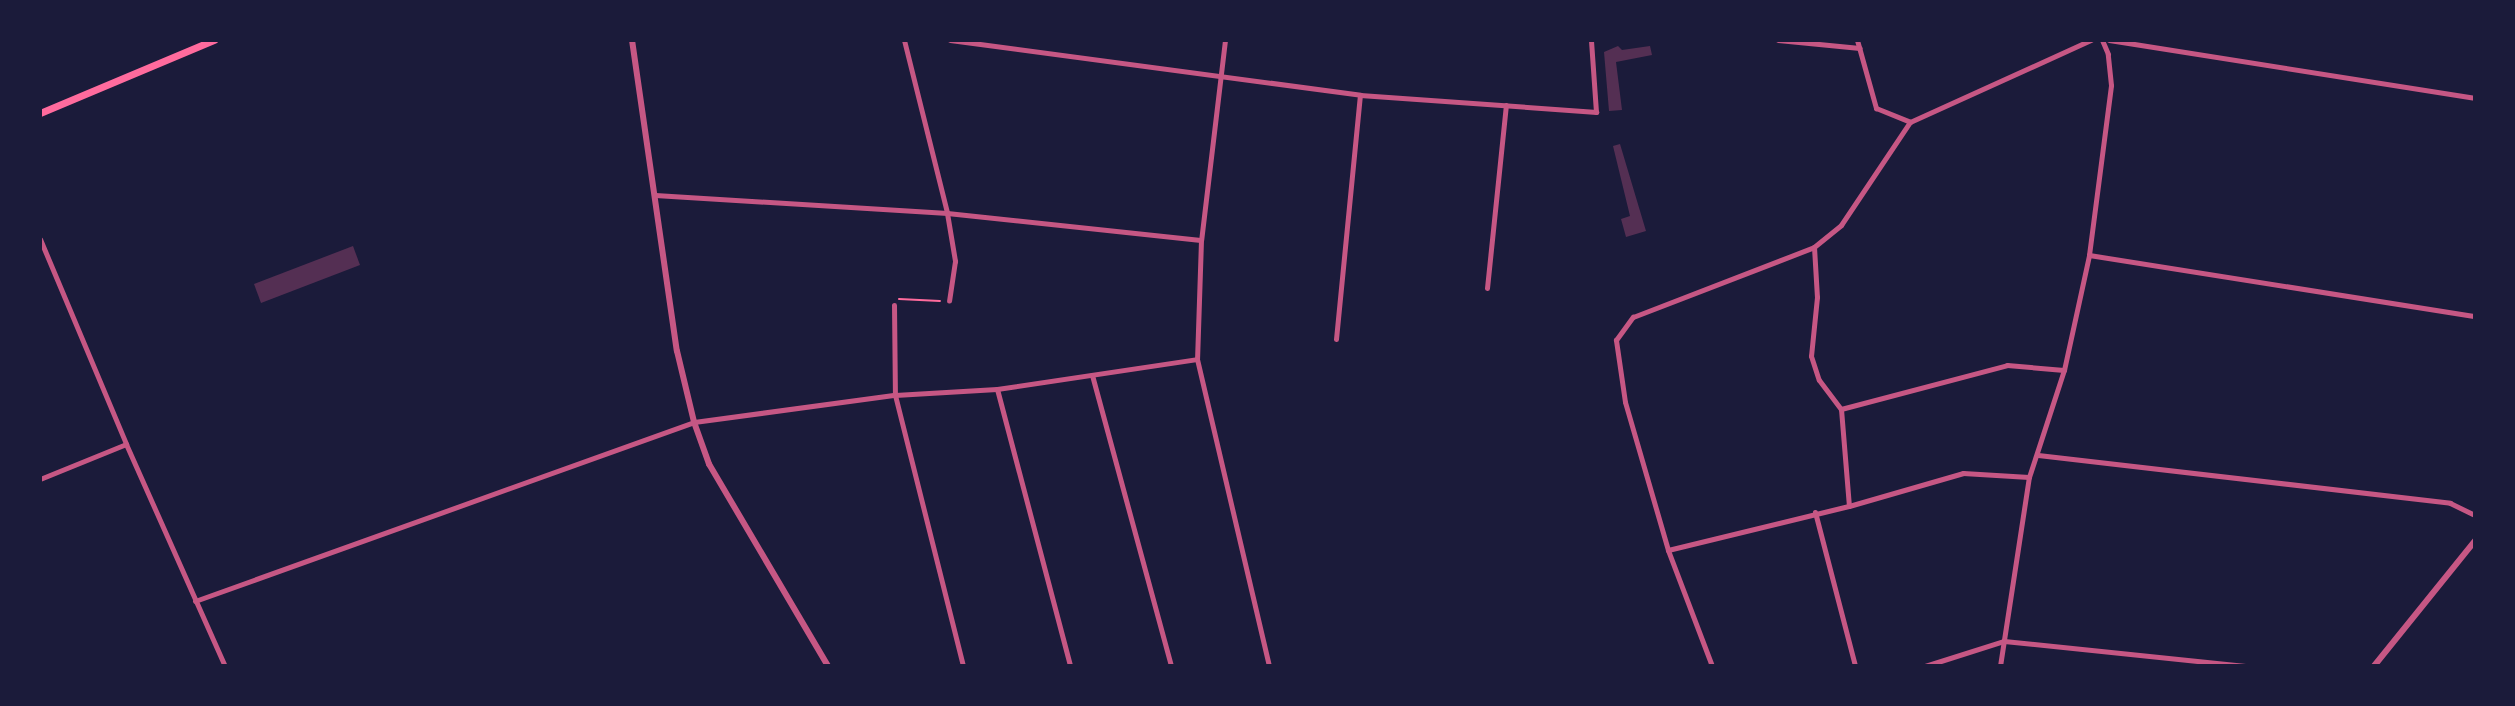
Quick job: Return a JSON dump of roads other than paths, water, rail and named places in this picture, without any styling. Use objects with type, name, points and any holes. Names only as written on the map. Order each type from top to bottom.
[{"type":"main road","points":[[40,113],[214,40]]},
{"type":"street","points":[[632,40],[677,351],[694,422],[709,464],[828,666]]},
{"type":"street","points":[[904,40],[947,213],[955,261],[949,301]]},
{"type":"street","points":[[950,40],[1360,95],[1596,112],[1591,40]]},
{"type":"street","points":[[1225,40],[1201,240],[1197,359],[1269,666]]},
{"type":"street","points":[[1778,40],[1860,48]]},
{"type":"street","points":[[1857,40],[1876,108],[1910,122]]},
{"type":"street","points":[[1712,666],[1668,550],[1625,402],[1616,340],[1633,317],[1814,247],[1841,225],[1910,122],[2091,40]]},
{"type":"street","points":[[2000,666],[2029,477],[2064,370],[2089,255],[2111,85],[2108,54],[2102,40]]},
{"type":"street","points":[[2109,40],[2475,98]]},
{"type":"street","points":[[1336,339],[1360,95]]},
{"type":"street","points":[[1487,288],[1506,105]]},
{"type":"street","points":[[655,195],[947,213],[1201,240]]},
{"type":"street","points":[[40,239],[126,444],[225,666]]},
{"type":"street","points":[[1814,247],[1817,297],[1811,356],[1819,380],[1841,409],[1849,506]]},
{"type":"street","points":[[2089,255],[2475,316]]},
{"type":"street","points":[[894,305],[895,395],[963,666]]},
{"type":"street","points":[[195,601],[694,422],[895,395],[997,389],[1197,359]]},
{"type":"street","points":[[1841,409],[2007,365],[2064,370]]},
{"type":"street","points":[[1092,375],[1171,666]]},
{"type":"street","points":[[997,389],[1070,666]]},
{"type":"street","points":[[40,479],[126,444]]},
{"type":"street","points":[[2038,455],[2450,503],[2475,515]]},
{"type":"street","points":[[1668,550],[1849,506],[1963,473],[2029,477]]},
{"type":"street","points":[[1815,512],[1855,666]]},
{"type":"street","points":[[2374,666],[2475,541]]},
{"type":"street","points":[[1925,666],[2004,641],[2248,666]]}]
